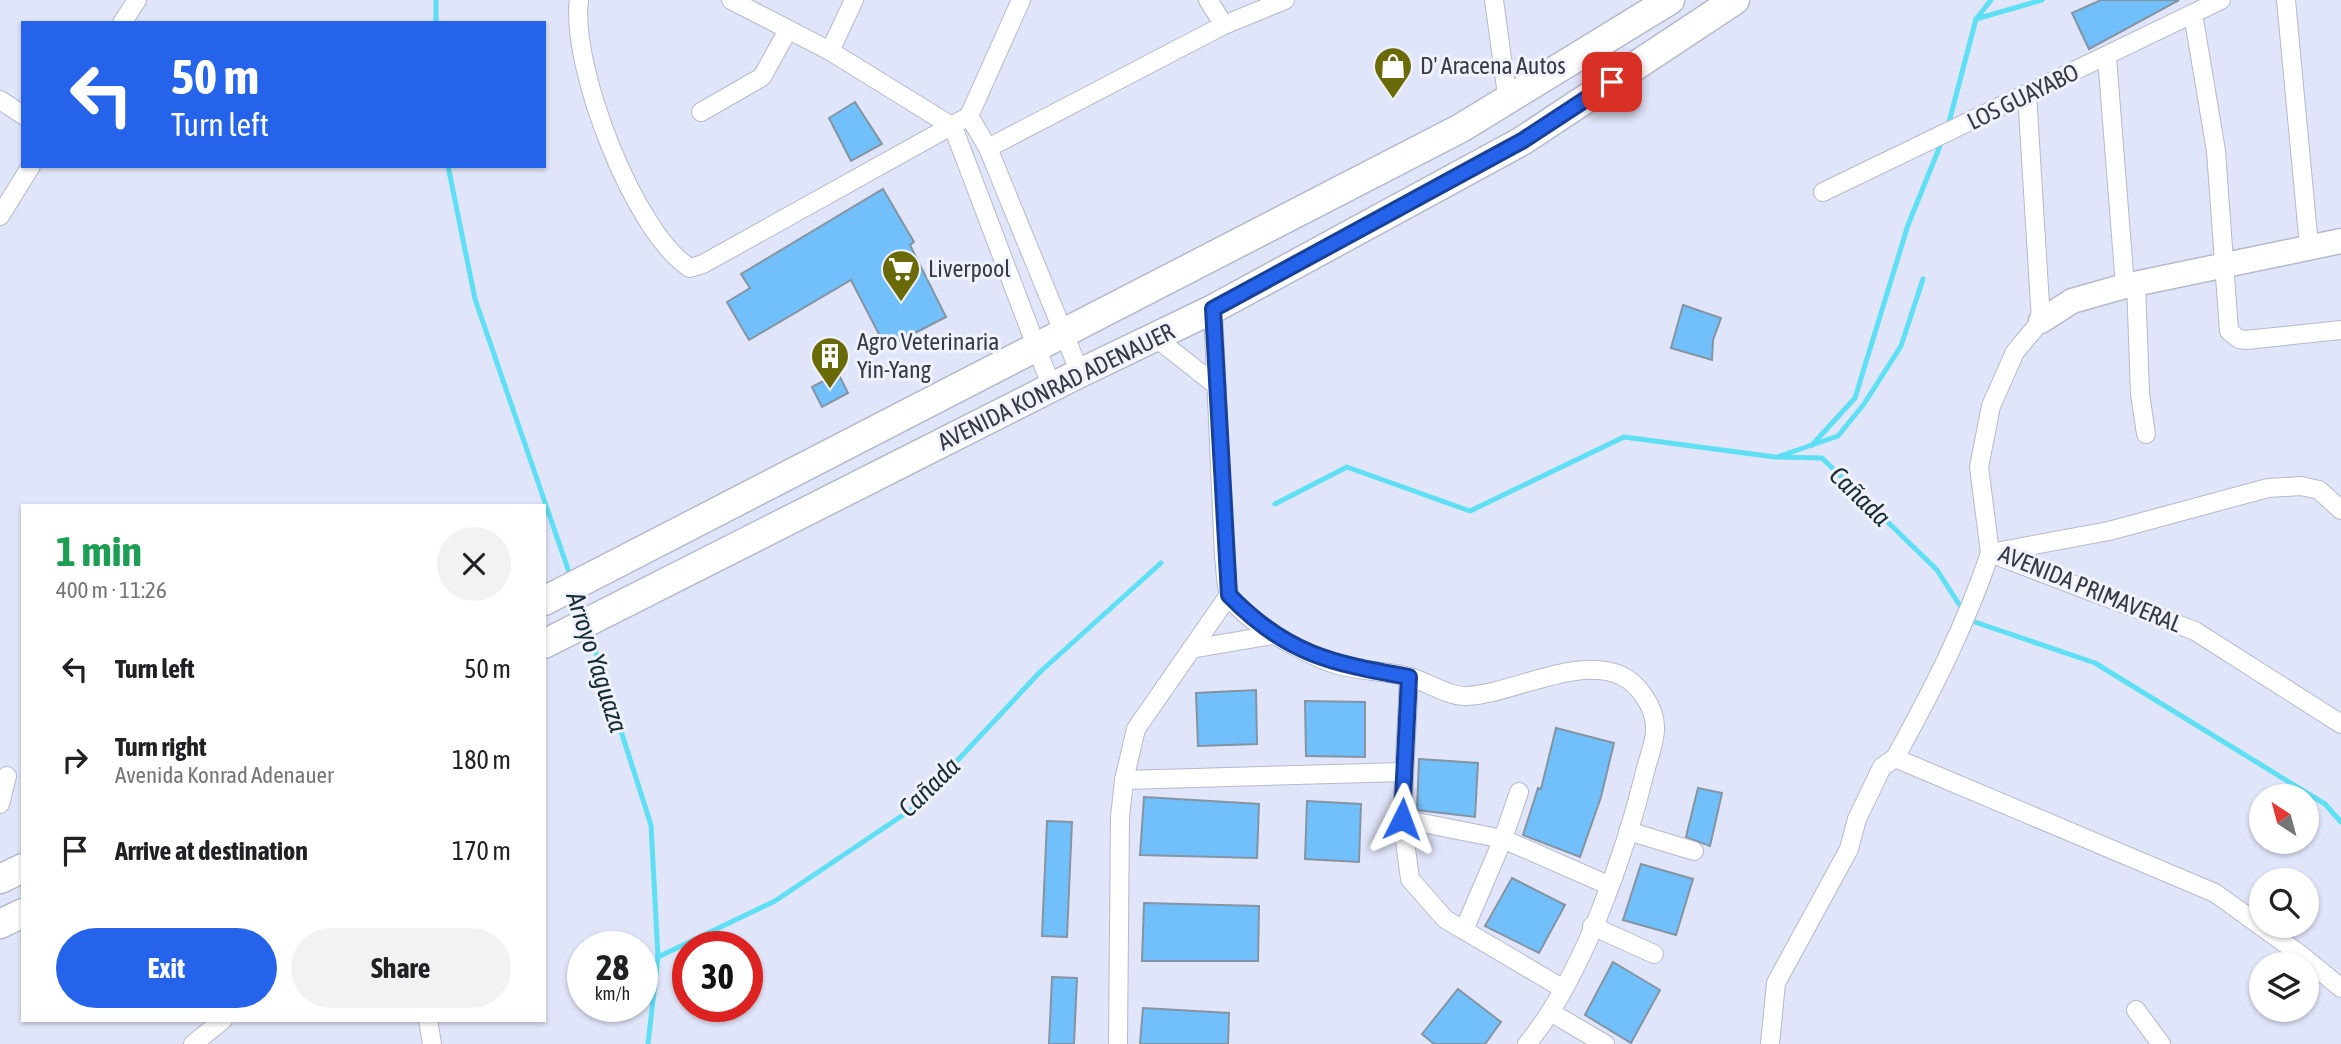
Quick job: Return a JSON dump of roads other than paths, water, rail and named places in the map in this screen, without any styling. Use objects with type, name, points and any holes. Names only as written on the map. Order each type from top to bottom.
[{"type":"main road","name":"AVENIDA KONRAD ADENAUER","points":[[546,600],[1508,102],[1670,0]]},
{"type":"main road","name":"AVENIDA KONRAD ADENAUER","points":[[546,643],[1080,373],[1213,309],[1522,141],[1735,0]]},
{"type":"main road","points":[[0,878],[21,869]]},
{"type":"main road","points":[[0,924],[21,914]]},
{"type":"street","points":[[123,21],[137,0]]},
{"type":"street","points":[[579,0],[576,22],[593,96],[612,151],[642,209],[679,261],[690,268],[704,264],[969,116],[1021,0]]},
{"type":"street","points":[[731,0],[830,51],[953,127],[1052,388]]},
{"type":"street","points":[[830,51],[854,0]]},
{"type":"street","points":[[1208,0],[1224,25]]},
{"type":"street","points":[[988,148],[1224,25],[1285,0]]},
{"type":"street","points":[[1494,0],[1508,102]]},
{"type":"street","name":"LOS GUAYABO","points":[[1823,192],[2221,0]]},
{"type":"street","points":[[2286,0],[2309,246]]},
{"type":"street","points":[[2193,14],[2216,151],[2230,331],[2239,339],[2341,330]]},
{"type":"street","points":[[701,111],[762,76],[788,30]]},
{"type":"street","points":[[2107,57],[2146,433]]},
{"type":"street","points":[[2027,94],[2041,321]]},
{"type":"street","points":[[0,100],[21,114]]},
{"type":"street","points":[[969,116],[988,148],[1080,373]]},
{"type":"street","points":[[0,216],[30,168]]},
{"type":"street","name":"AVENIDA PRIMAVERAL","points":[[2341,242],[2226,263],[2072,301],[2041,321],[2015,352],[1991,406],[1979,467],[1990,553],[2195,631],[2341,724]]},
{"type":"street","points":[[1118,1044],[1120,817],[1124,780],[1136,729],[1229,595],[1213,309]]},
{"type":"street","points":[[1156,338],[1217,386]]},
{"type":"street","points":[[1770,1044],[1776,984],[1849,849],[1857,819],[1882,767],[1895,758],[1960,634],[1990,553],[2109,531],[2268,488],[2301,486],[2319,490],[2341,510]]},
{"type":"street","points":[[1229,595],[1273,635],[1337,664],[1409,677],[1464,697],[1577,671],[1603,671],[1623,676],[1650,705],[1656,728],[1628,831],[1580,960],[1562,989],[1552,1013],[1527,1044]]},
{"type":"street","points":[[1191,649],[1273,635]]},
{"type":"street","points":[[1409,677],[1402,819],[1410,879],[1445,919],[1562,989]]},
{"type":"street","points":[[1895,758],[2215,893],[2301,955],[2341,988]]},
{"type":"street","points":[[1124,780],[1404,772]]},
{"type":"street","points":[[0,804],[10,776]]},
{"type":"street","points":[[1464,930],[1503,839],[1519,792]]},
{"type":"street","points":[[1402,819],[1503,839],[1608,886]]},
{"type":"street","points":[[1628,831],[1694,851]]},
{"type":"street","points":[[1592,926],[1654,954]]},
{"type":"street","points":[[2136,1010],[2161,1044]]},
{"type":"street","points":[[1552,1013],[1605,1044]]},
{"type":"street","points":[[193,1044],[220,1022]]},
{"type":"street","points":[[428,1022],[432,1044]]},
{"type":"waterway","name":"Arroyo Yaguaza","points":[[436,0],[436,21]]},
{"type":"waterway","points":[[1976,19],[1991,0]]},
{"type":"waterway","name":"Cañada","points":[[1948,126],[1976,19],[2042,0]]},
{"type":"waterway","name":"Cañada","points":[[1812,445],[1855,398],[1908,225],[1942,141]]},
{"type":"waterway","name":"Arroyo Yaguaza","points":[[448,168],[475,299],[546,504]]},
{"type":"waterway","points":[[1780,456],[1838,436],[1864,404],[1901,346],[1923,279]]},
{"type":"waterway","name":"Cañada","points":[[1275,504],[1347,467],[1470,511],[1624,437],[1775,457],[1822,458],[1937,570],[1964,612]]},
{"type":"waterway","name":"Arroyo Yaguaza","points":[[546,505],[571,578]]},
{"type":"waterway","name":"Cañada","points":[[658,957],[775,901],[912,809],[1040,672],[1161,563]]},
{"type":"waterway","name":"Arroyo Yaguaza","points":[[576,594],[583,615]]},
{"type":"waterway","name":"Cañada","points":[[1969,620],[2095,663],[2325,804],[2341,822]]},
{"type":"waterway","name":"Arroyo Yaguaza","points":[[589,631],[651,825],[658,957],[648,1044]]},
{"type":"place","name":"D' Aracena Autos","points":[[1393,100]]},
{"type":"place","name":"Liverpool","points":[[901,303]]},
{"type":"place","name":"Agro Veterinaria Yin-Yang","points":[[830,390]]}]
